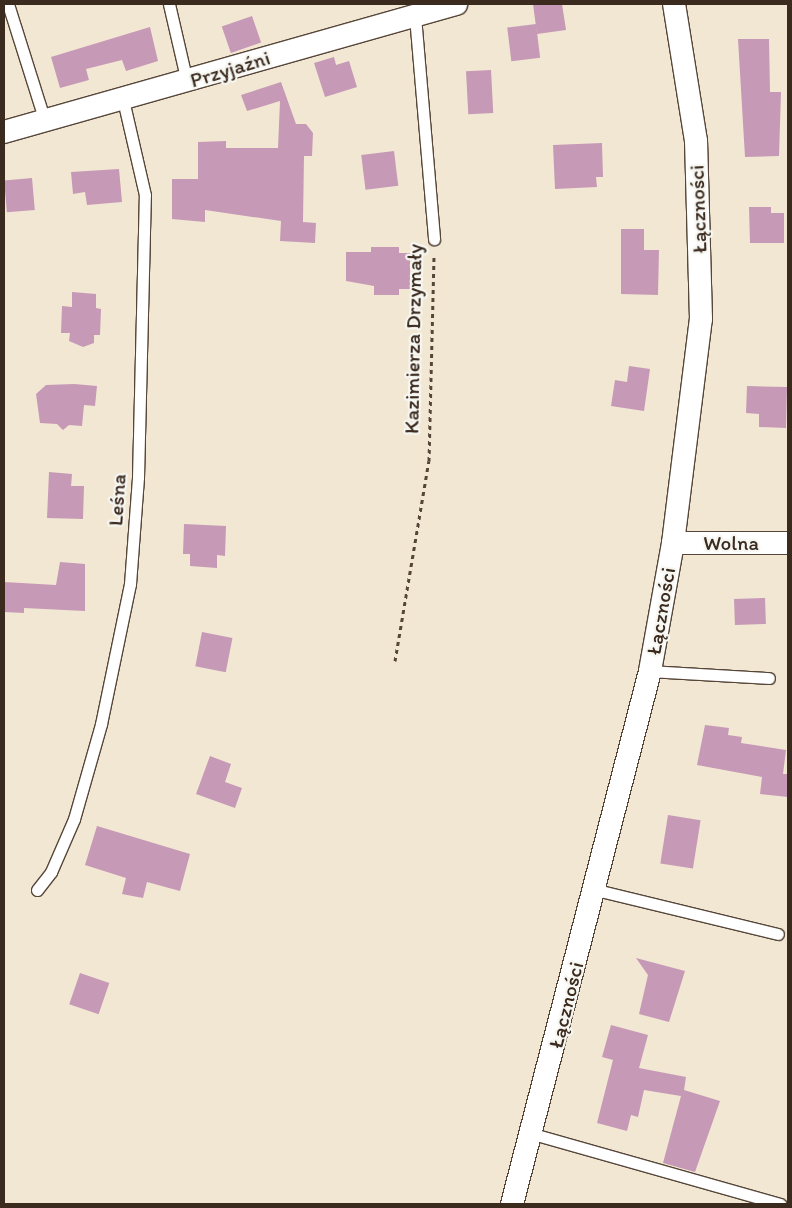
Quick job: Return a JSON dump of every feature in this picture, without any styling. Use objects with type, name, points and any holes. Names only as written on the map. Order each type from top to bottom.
[{"type":"street","name":"Przyjaźni","points":[[4,132],[187,82],[456,4]]},
{"type":"street","name":"Łączności","points":[[512,1204],[533,1134],[650,671],[673,543],[701,319],[696,141],[674,4]]},
{"type":"street","name":"Wolna","points":[[673,543],[788,543]]},
{"type":"lane","points":[[8,4],[45,121]]},
{"type":"lane","points":[[169,4],[187,82]]},
{"type":"lane","name":"Kazimierza Drzymały","points":[[415,16],[434,239]]},
{"type":"lane","name":"Leśna","points":[[37,890],[51,872],[74,820],[101,724],[130,584],[138,476],[145,195],[123,100]]},
{"type":"lane","points":[[650,671],[769,678]]},
{"type":"lane","points":[[596,890],[778,934]]},
{"type":"lane","points":[[533,1134],[759,1201],[780,1204]]},
{"type":"path","name":"Kazimierza Drzymały","points":[[395,661],[429,461],[434,239]]},
{"type":"building","points":[[533,4],[562,4],[566,30],[537,34]]},
{"type":"building","points":[[252,16],[261,42],[231,53],[222,26]]},
{"type":"building","points":[[536,24],[540,58],[511,61],[507,28]]},
{"type":"building","points":[[150,27],[158,61],[126,71],[122,60],[86,69],[89,80],[60,88],[51,57]]},
{"type":"building","points":[[738,39],[769,39],[770,92],[781,92],[779,156],[745,157]]},
{"type":"building","points":[[334,57],[336,65],[349,61],[357,87],[325,97],[314,63]]},
{"type":"building","points":[[491,70],[493,113],[468,114],[466,71]]},
{"type":"building","points":[[281,82],[296,124],[306,124],[313,133],[312,156],[304,156],[303,222],[316,223],[315,243],[280,241],[281,221],[205,210],[205,222],[172,219],[172,179],[198,179],[198,142],[226,141],[226,148],[278,148],[280,101],[247,111],[241,95]]},
{"type":"building","points":[[602,143],[603,177],[596,177],[597,187],[555,189],[553,145]]},
{"type":"building","points":[[394,151],[398,186],[366,190],[361,155]]},
{"type":"building","points":[[119,169],[122,202],[87,205],[85,192],[73,194],[71,172]]},
{"type":"building","points":[[32,178],[35,210],[7,212],[4,180]]},
{"type":"building","points":[[749,207],[771,207],[771,213],[784,213],[784,243],[750,243]]},
{"type":"building","points":[[621,229],[644,229],[644,250],[659,250],[658,295],[621,294]]},
{"type":"building","points":[[371,247],[399,247],[399,253],[410,253],[410,289],[399,289],[399,295],[374,295],[374,286],[346,281],[346,252],[371,252]]},
{"type":"building","points":[[72,292],[96,294],[96,308],[101,309],[100,335],[94,335],[94,343],[83,347],[69,341],[70,333],[61,333],[62,306],[72,307]]},
{"type":"building","points":[[629,366],[650,369],[644,411],[611,406],[615,380],[627,382]]},
{"type":"building","points":[[74,384],[97,386],[95,406],[84,405],[82,426],[69,425],[63,430],[57,424],[40,423],[36,394],[46,385]]},
{"type":"building","points":[[747,386],[787,387],[786,428],[759,427],[759,414],[746,413]]},
{"type":"building","points":[[49,472],[72,474],[71,486],[84,486],[83,519],[47,518]]},
{"type":"building","points":[[184,524],[226,526],[225,556],[217,555],[217,568],[190,566],[190,554],[183,554]]},
{"type":"building","points":[[60,562],[85,564],[85,611],[24,608],[24,613],[4,612],[4,582],[56,585]]},
{"type":"building","points":[[765,598],[766,624],[735,625],[734,599]]},
{"type":"building","points":[[202,632],[232,638],[226,672],[195,666]]},
{"type":"building","points":[[705,725],[729,728],[728,735],[742,737],[741,743],[786,750],[783,774],[788,774],[788,797],[760,794],[762,777],[697,765]]},
{"type":"building","points":[[210,756],[231,764],[225,782],[242,788],[235,808],[196,794]]},
{"type":"building","points":[[668,815],[701,820],[693,869],[660,863]]},
{"type":"building","points":[[97,826],[190,854],[180,891],[147,882],[143,898],[122,894],[126,878],[85,865]]},
{"type":"building","points":[[636,958],[685,971],[669,1022],[639,1014],[648,975]]},
{"type":"building","points":[[80,973],[109,983],[99,1014],[69,1004]]},
{"type":"building","points":[[611,1025],[648,1035],[639,1068],[686,1077],[684,1090],[720,1101],[695,1172],[663,1163],[681,1096],[644,1090],[638,1117],[631,1115],[627,1131],[597,1123],[613,1060],[602,1057]]}]
